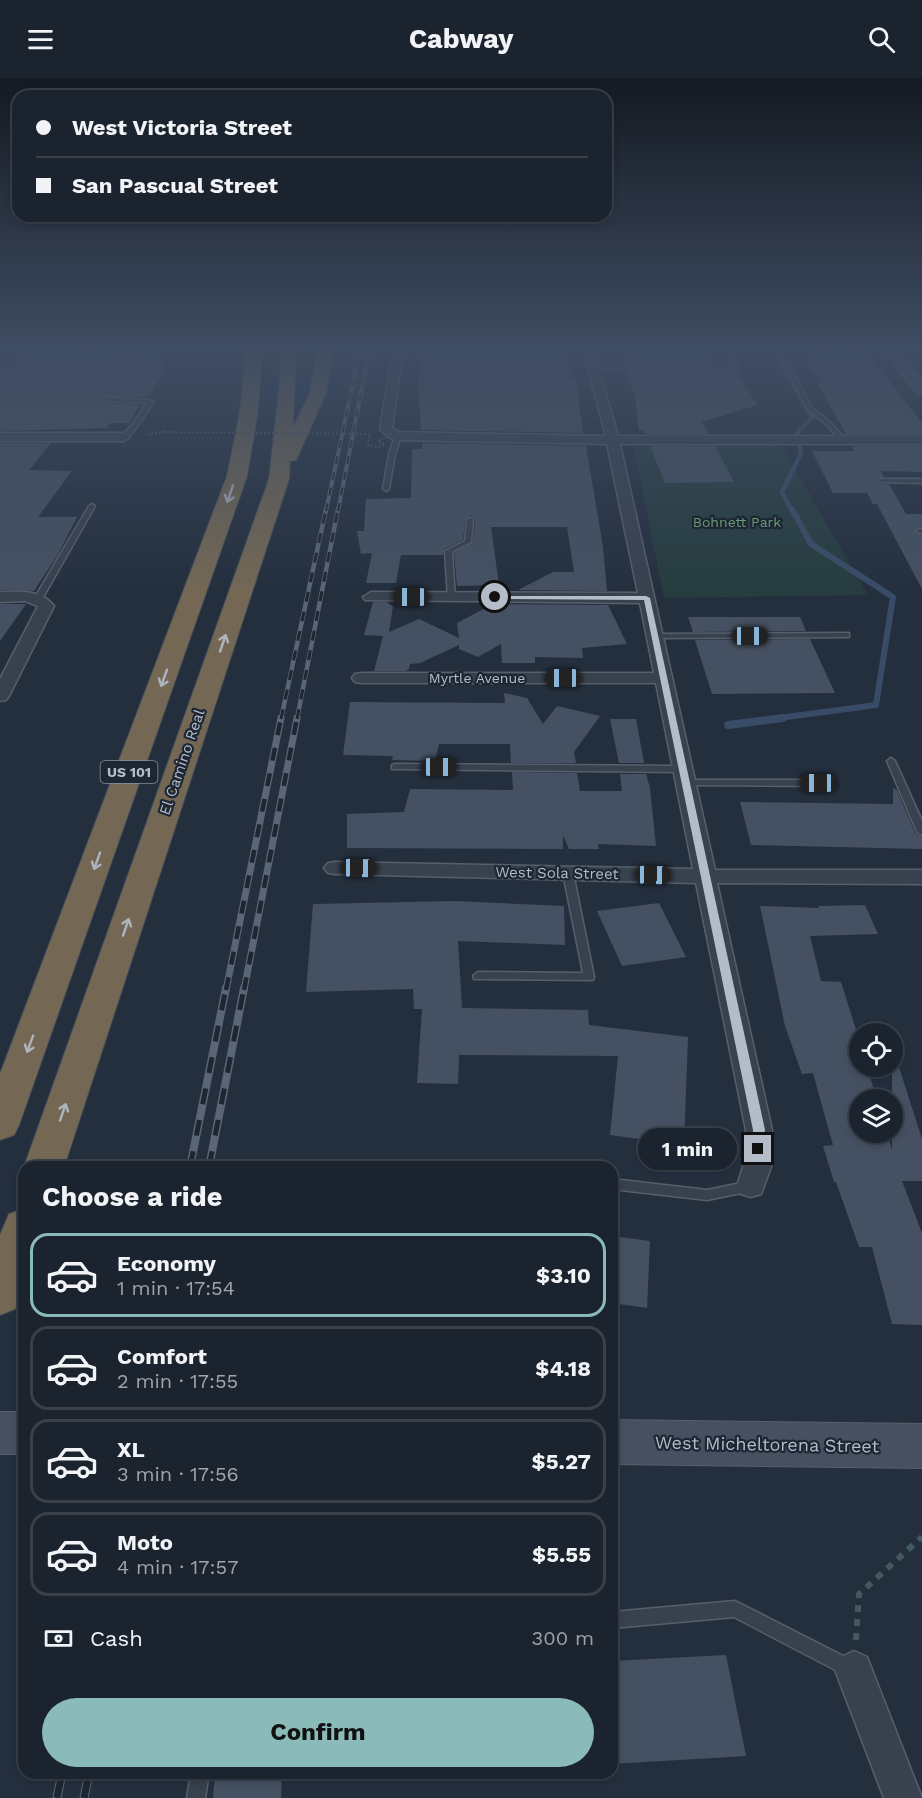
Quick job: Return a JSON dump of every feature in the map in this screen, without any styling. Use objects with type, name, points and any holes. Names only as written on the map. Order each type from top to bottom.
[{"type":"highway","name":"US 101","points":[[0,1125],[237,476],[246,430]]},
{"type":"highway","name":"El Camino Real","points":[[46,1161],[279,479],[283,430]]},
{"type":"highway","points":[[279,479],[301,430]]},
{"type":"highway","points":[[0,1296],[18,1244]]},
{"type":"street","points":[[610,430],[759,1130],[757,1167],[751,1186]]},
{"type":"street","points":[[392,433],[613,440],[922,440]]},
{"type":"street","points":[[0,437],[124,437]]},
{"type":"street","points":[[0,597],[41,600],[45,612],[0,696]]},
{"type":"street","points":[[371,597],[646,598]]},
{"type":"street","name":"Myrtle Avenue","points":[[361,678],[664,678]]},
{"type":"street","name":"West Sola Street","points":[[335,868],[706,876],[922,877]]},
{"type":"street","points":[[0,1433],[18,1433]]},
{"type":"street","name":"West Micheltorena Street","points":[[618,1442],[922,1446]]},
{"type":"street","points":[[854,1670],[904,1798]]},
{"type":"lane","points":[[124,437],[133,430]]},
{"type":"lane","points":[[834,430],[842,439]]},
{"type":"lane","points":[[386,489],[392,454],[392,433]]},
{"type":"lane","points":[[882,482],[922,481]]},
{"type":"lane","points":[[41,600],[92,506]]},
{"type":"lane","points":[[451,597],[448,551],[468,542],[470,520]]},
{"type":"lane","points":[[655,636],[846,635]]},
{"type":"lane","points":[[891,761],[922,832]]},
{"type":"lane","points":[[395,767],[685,776],[818,783]]},
{"type":"lane","points":[[478,976],[589,978],[568,873]]},
{"type":"lane","points":[[618,1185],[707,1195],[751,1186]]},
{"type":"lane","points":[[618,1619],[735,1609],[854,1670]]},
{"type":"lane","points":[[196,1798],[199,1779]]},
{"type":"path","points":[[164,432],[370,434],[369,445],[377,447],[385,444],[378,441],[392,433]]},
{"type":"path","points":[[854,1670],[859,1594],[919,1538],[922,1538]]},
{"type":"green space","name":"Bohnett Park","points":[[781,445],[868,595],[664,598],[634,449],[638,446]]},
{"type":"building","points":[[435,430],[583,430],[583,433]]},
{"type":"building","points":[[707,430],[709,434],[645,434],[639,431]]},
{"type":"building","points":[[844,430],[922,430],[922,434],[846,434]]},
{"type":"building","points":[[0,443],[51,443],[29,470],[72,471],[38,517],[77,517],[57,556],[34,591],[0,590]]},
{"type":"building","points":[[422,443],[586,446],[603,547],[607,591],[518,590],[553,572],[574,572],[567,527],[491,527],[499,585],[457,586],[454,553],[473,542],[475,520],[471,516],[465,520],[463,540],[444,549],[443,555],[401,555],[396,583],[366,583],[372,553],[361,554],[357,531],[364,531],[366,499],[411,498],[412,449],[422,449]]},
{"type":"building","points":[[650,446],[715,446],[734,482],[665,483]]},
{"type":"building","points":[[852,446],[922,446],[922,472],[881,471],[884,477],[878,480],[880,484],[889,484],[906,514],[922,514],[922,527],[914,531],[922,535],[922,589],[877,504],[873,504],[867,493],[833,493],[812,451],[854,451]]},
{"type":"building","points":[[373,602],[386,602],[393,606],[389,632],[419,619],[459,638],[457,623],[493,604],[608,605],[627,644],[582,648],[583,658],[535,657],[535,663],[502,663],[501,644],[478,657],[459,649],[459,645],[420,663],[410,664],[409,669],[405,671],[374,671],[383,636],[364,635]]},
{"type":"building","points":[[0,604],[26,604],[0,641]]},
{"type":"building","points":[[688,617],[800,617],[806,631],[693,632]]},
{"type":"building","points":[[810,639],[835,693],[712,694],[695,640]]},
{"type":"building","points":[[504,693],[527,698],[543,724],[557,706],[600,716],[574,752],[576,763],[511,763],[510,744],[439,744],[435,761],[392,760],[393,756],[343,755],[350,702],[505,703]]},
{"type":"building","points":[[610,719],[636,719],[644,763],[619,763]]},
{"type":"building","points":[[512,772],[577,773],[580,791],[622,791],[620,774],[646,774],[650,788],[656,846],[598,844],[599,849],[569,849],[563,835],[563,849],[347,848],[347,814],[404,812],[410,789],[513,790]]},
{"type":"building","points":[[893,788],[897,790],[915,833],[922,837],[922,849],[751,845],[740,802],[893,804]]},
{"type":"building","points":[[455,901],[564,906],[565,945],[458,941],[462,1008],[588,1010],[589,1025],[688,1037],[684,1145],[610,1135],[618,1056],[459,1055],[458,1084],[417,1083],[422,1009],[414,1009],[413,989],[306,992],[313,904]]},
{"type":"building","points":[[659,903],[686,957],[622,966],[597,911]]},
{"type":"building","points":[[865,905],[878,934],[810,936],[821,981],[841,982],[854,1023],[849,1023],[849,1077],[870,1077],[874,1089],[849,1089],[849,1143],[890,1143],[892,1150],[892,1143],[903,1143],[903,1089],[892,1089],[892,1077],[902,1077],[922,1139],[922,1181],[902,1181],[922,1233],[922,1325],[892,1324],[872,1247],[859,1247],[836,1182],[834,1182],[823,1146],[833,1145],[813,1073],[802,1074],[785,1026],[760,906],[819,908],[818,906]]},
{"type":"building","points":[[618,1237],[650,1241],[647,1308],[618,1304]]},
{"type":"building","points":[[726,1655],[746,1756],[618,1764],[618,1661]]},
{"type":"building","points":[[215,1779],[282,1779],[281,1798],[213,1798]]},
{"type":"waterway","points":[[792,511],[782,492],[801,453],[797,433],[800,430]]},
{"type":"waterway","points":[[772,719],[876,705],[893,597],[811,544],[792,509]]},
{"type":"waterway","points":[[728,725],[783,718]]},
{"type":"railway","points":[[326,511],[343,430]]},
{"type":"railway","points":[[338,511],[354,430]]},
{"type":"railway","points":[[281,719],[326,509]]},
{"type":"railway","points":[[297,719],[338,509]]},
{"type":"railway","points":[[226,990],[281,718]]},
{"type":"railway","points":[[244,990],[297,718]]},
{"type":"railway","points":[[191,1161],[226,988]]},
{"type":"railway","points":[[210,1161],[244,988]]},
{"type":"railway","points":[[57,1798],[61,1779]]},
{"type":"railway","points":[[84,1798],[88,1779]]},
{"type":"route","points":[[495,597],[646,598],[759,1130],[758,1149]]}]
